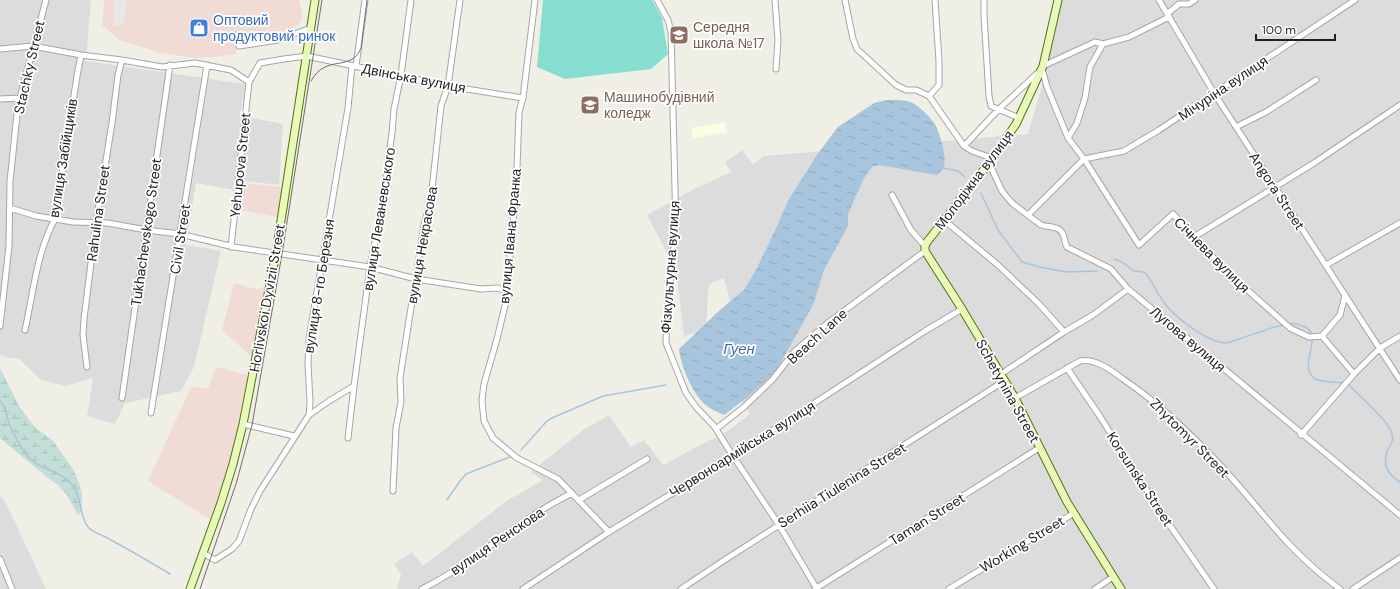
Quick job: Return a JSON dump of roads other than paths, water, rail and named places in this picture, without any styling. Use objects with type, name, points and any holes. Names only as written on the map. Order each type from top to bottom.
[{"type":"street","name":"Stachky Street","points":[[0,326],[9,246],[10,181],[20,98],[46,0]]},
{"type":"street","name":"Horlivskoi Dyvizii Street","points":[[190,589],[223,497],[243,424],[276,253],[315,0]]},
{"type":"street","name":"вулиця 8-го Березня","points":[[309,415],[309,339],[365,0]]},
{"type":"street","name":"вулиця Леваневського","points":[[348,438],[370,267],[381,212],[394,109],[401,75],[412,0]]},
{"type":"street","name":"вулиця Некрасова","points":[[393,491],[396,428],[400,402],[400,378],[424,226],[431,199],[441,106],[448,86],[460,0]]},
{"type":"street","name":"вулиця Івана Франка","points":[[535,0],[523,98],[519,112],[516,195],[510,246],[508,293],[484,384],[482,400],[484,421],[492,438],[517,458],[558,479],[609,532]]},
{"type":"street","name":"Фізкультурна вулиця","points":[[657,0],[668,20],[671,32],[676,229],[667,313],[666,343],[686,393],[696,407],[716,429],[732,456],[779,525],[816,589]]},
{"type":"street","points":[[775,0],[778,40],[776,69]]},
{"type":"street","points":[[845,0],[853,39],[857,49],[896,85],[906,90],[916,90],[929,96],[964,146],[990,161]]},
{"type":"street","points":[[929,96],[939,85],[935,0]]},
{"type":"street","points":[[984,0],[989,96],[991,106],[1019,118]]},
{"type":"street","name":"Молодіжна вулиця","points":[[925,248],[944,220],[1005,141],[1019,118],[1042,68],[1058,0]]},
{"type":"street","name":"Angora Street","points":[[1159,0],[1214,94],[1400,380]]},
{"type":"street","points":[[964,146],[998,110],[1042,68],[1095,42],[1102,44],[1129,36],[1168,16],[1179,4],[1188,4],[1196,0]]},
{"type":"street","name":"Мічуріна вулиця","points":[[1084,159],[1124,151],[1159,130],[1355,0]]},
{"type":"street","points":[[239,46],[278,40],[311,28]]},
{"type":"street","points":[[1068,138],[1077,123],[1085,98],[1090,67],[1102,44]]},
{"type":"street","points":[[0,49],[33,46],[162,67],[194,63],[231,70],[249,82]]},
{"type":"street","name":"вулиця Забійщиків","points":[[26,330],[38,268],[50,229],[55,219],[81,55]]},
{"type":"street","name":"Двінська вулиця","points":[[249,82],[260,63],[284,58],[307,56],[448,86],[523,98]]},
{"type":"street","name":"Rahulina Street","points":[[87,367],[83,335],[84,319],[96,223],[118,75],[122,60]]},
{"type":"street","name":"Tukhachevskogo Street","points":[[122,398],[170,65]]},
{"type":"street","name":"Civil Street","points":[[152,413],[207,65]]},
{"type":"street","points":[[1028,215],[1084,159],[1068,138],[1047,87],[1042,68]]},
{"type":"street","points":[[1236,127],[1266,112],[1316,80]]},
{"type":"street","name":"Yehupova Street","points":[[231,246],[249,82]]},
{"type":"street","points":[[0,99],[20,98]]},
{"type":"street","points":[[1194,237],[1314,163],[1400,105]]},
{"type":"street","name":"Січнева вулиця","points":[[1084,159],[1139,245],[1173,214],[1226,271],[1290,328],[1309,337],[1320,336]]},
{"type":"street","name":"Лугова вулиця","points":[[990,161],[1002,191],[1012,203],[1041,225],[1056,227],[1059,229],[1064,237],[1067,247],[1111,269],[1128,289],[1400,515]]},
{"type":"street","name":"Schetynina Street","points":[[892,195],[911,230],[925,248],[1015,398],[1039,448],[1074,513],[1121,589]]},
{"type":"street","points":[[10,208],[36,216],[73,222],[108,223],[180,234],[231,246],[270,253],[370,267],[416,279],[481,289],[497,288],[507,291]]},
{"type":"street","points":[[944,220],[998,265],[1039,304],[1064,332]]},
{"type":"street","points":[[1326,265],[1400,223]]},
{"type":"street","name":"Beach Lane","points":[[716,429],[774,379],[794,352],[925,248]]},
{"type":"street","name":"Serhiia Tiulenina Street","points":[[681,589],[726,558],[779,525],[1003,378],[1064,332],[1093,315],[1128,289]]},
{"type":"street","points":[[1345,296],[1340,315],[1320,336],[1354,374]]},
{"type":"street","name":"Червоноармійська вулиця","points":[[523,589],[609,532],[732,456],[925,331],[962,309]]},
{"type":"street","points":[[1302,435],[1354,374],[1380,348],[1400,336]]},
{"type":"street","name":"Zhytomyr Street","points":[[1015,398],[1080,361],[1087,360],[1094,362],[1114,372],[1162,408],[1222,468],[1289,544],[1321,575],[1340,589]]},
{"type":"street","name":"Korsunska Street","points":[[1067,368],[1162,514],[1214,589]]},
{"type":"street","points":[[203,553],[215,560],[235,546],[239,541],[260,490],[309,415],[329,400],[354,386]]},
{"type":"street","points":[[243,424],[294,436]]},
{"type":"street","name":"Taman Street","points":[[816,589],[1039,448]]},
{"type":"street","points":[[579,500],[647,459]]},
{"type":"street","name":"вулиця Ренскова","points":[[422,589],[441,580],[538,513],[572,493]]},
{"type":"street","name":"Working Street","points":[[949,589],[1074,513]]},
{"type":"street","points":[[1356,588],[1400,558]]},
{"type":"street","points":[[0,560],[12,589]]},
{"type":"street","points":[[1095,589],[1113,577]]},
{"type":"water","name":"Гуен","points":[[886,100],[902,100],[913,103],[922,109],[932,120],[938,130],[943,147],[945,159],[943,169],[937,175],[879,165],[872,167],[864,178],[848,214],[848,226],[824,270],[813,305],[776,371],[749,396],[724,415],[711,409],[697,395],[688,380],[682,364],[679,349],[721,309],[744,290],[756,270],[789,199],[819,152],[838,127],[874,103]]},
{"type":"waterway","points":[[943,168],[958,171],[965,177]]},
{"type":"waterway","points":[[981,193],[998,230],[1022,262],[1066,272],[1097,271]]},
{"type":"waterway","points":[[1114,259],[1122,262],[1134,271],[1144,272],[1166,305],[1181,320],[1200,333],[1219,342],[1227,343],[1284,325]]},
{"type":"waterway","points":[[1288,324],[1303,326],[1309,330],[1312,336],[1308,365],[1314,378],[1323,381],[1344,383]]},
{"type":"waterway","points":[[1347,383],[1380,415],[1390,429],[1393,438],[1386,454],[1386,463],[1389,472],[1400,482]]},
{"type":"waterway","points":[[521,450],[547,421],[552,418],[603,396],[666,385]]},
{"type":"waterway","points":[[0,401],[5,408],[12,431],[30,459],[35,463],[59,474],[74,487],[88,527],[170,574]]},
{"type":"waterway","points":[[447,500],[466,474],[510,457]]},
{"type":"tram line","points":[[200,589],[236,484],[252,425],[282,254],[322,0]]},
{"type":"tram line","points":[[311,81],[317,73],[324,68],[351,60],[357,55],[361,48],[367,0]]},
{"type":"place","name":"Оптовий продуктовий ринок","points":[[199,28]]},
{"type":"place","name":"Середня школа №17","points":[[679,35]]},
{"type":"place","name":"Машинобудівний коледж","points":[[590,105]]}]
